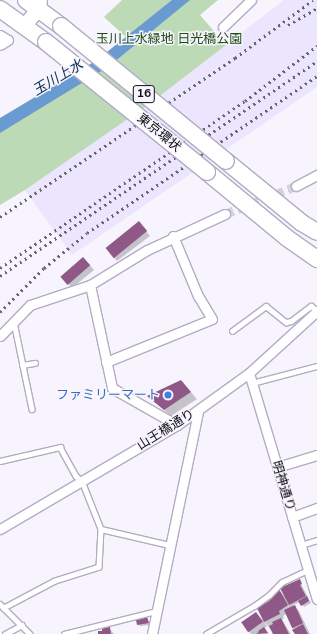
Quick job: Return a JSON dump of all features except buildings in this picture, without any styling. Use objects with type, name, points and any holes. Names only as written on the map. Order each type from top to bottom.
[{"type":"highway","name":"東京環状","points":[[35,3],[61,26],[302,223],[317,232]]},
{"type":"highway","name":"東京環状","points":[[0,9],[25,25],[287,238],[317,259]]},
{"type":"main road","points":[[25,25],[35,3]]},
{"type":"street","points":[[223,27],[251,0]]},
{"type":"street","points":[[0,35],[8,40],[0,45]]},
{"type":"street","points":[[296,186],[317,175]]},
{"type":"street","points":[[0,336],[30,305],[90,285],[173,236],[225,214]]},
{"type":"street","points":[[106,362],[212,320],[198,296],[173,236]]},
{"type":"street","points":[[90,285],[112,388],[177,425]]},
{"type":"street","name":"山王橋通り","points":[[0,529],[177,425],[198,411],[249,373],[317,311]]},
{"type":"street","name":"明神通り","points":[[249,373],[317,599]]},
{"type":"street","points":[[152,634],[198,411]]},
{"type":"street","points":[[277,467],[317,455]]},
{"type":"street","points":[[292,517],[317,508]]},
{"type":"lane","points":[[232,331],[266,306],[286,322],[291,322],[311,306],[317,311]]},
{"type":"lane","points":[[14,322],[32,409]]},
{"type":"lane","points":[[22,364],[36,362]]},
{"type":"lane","points":[[252,383],[317,366]]},
{"type":"lane","points":[[0,461],[60,447],[76,476],[82,480],[101,529],[100,567],[55,581],[2,606],[30,634]]},
{"type":"lane","points":[[101,529],[170,545]]},
{"type":"lane","points":[[301,545],[317,540]]},
{"type":"lane","points":[[206,634],[254,606],[269,595],[282,582],[308,570]]},
{"type":"lane","points":[[64,634],[156,611]]},
{"type":"lane","points":[[5,634],[22,626]]},
{"type":"shaded area","points":[[284,0],[317,0],[317,87],[72,255],[25,190],[148,105]]},
{"type":"green space","name":"玉川上水緑地 日光橋公園","points":[[122,0],[218,0],[200,15],[226,45],[148,105],[25,190],[0,205],[0,130],[129,40],[104,17]]},
{"type":"water","points":[[172,0],[190,0],[108,67],[0,133],[0,118],[97,60]]},
{"type":"tunnel","points":[[225,214],[296,186]]},
{"type":"railway","points":[[0,217],[235,58],[313,0]]},
{"type":"railway","points":[[288,25],[317,8]]},
{"type":"railway","points":[[0,268],[245,101],[317,46]]},
{"type":"railway","points":[[0,276],[317,61]]},
{"type":"railway","points":[[0,312],[44,268],[87,233],[317,76]]},
{"type":"place","name":"ファミリーマート","points":[[168,395]]},
{"type":"water label","name":"玉川上水","points":[[58,78]]}]
